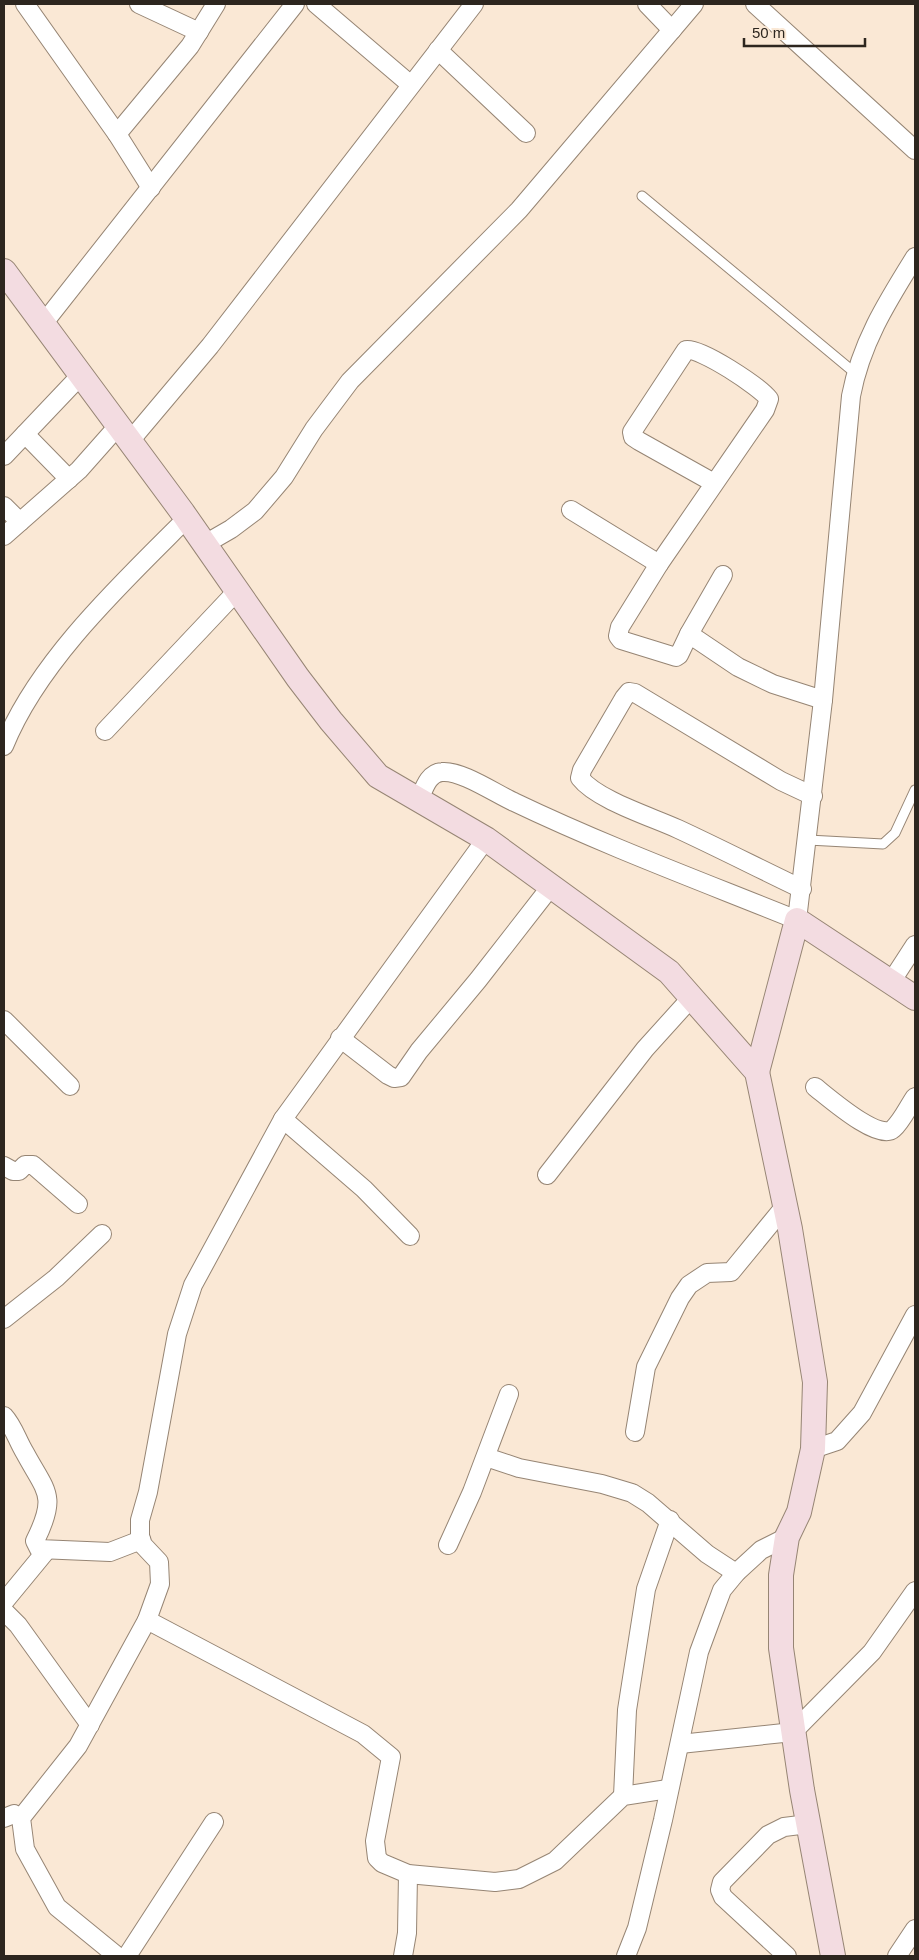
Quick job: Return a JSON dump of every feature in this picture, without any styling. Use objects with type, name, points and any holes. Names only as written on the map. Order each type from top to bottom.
[{"type":"street","points":[[25,4],[117,134],[151,188]]},
{"type":"street","points":[[139,4],[199,32]]},
{"type":"street","points":[[117,134],[199,32],[216,4]]},
{"type":"street","points":[[42,324],[295,4]]},
{"type":"street","points":[[316,4],[411,85]]},
{"type":"street","points":[[4,536],[124,433],[210,346],[474,4]]},
{"type":"street","points":[[647,4],[672,30]]},
{"type":"street","points":[[219,536],[255,511],[284,477],[314,430],[350,381],[519,210],[694,4]]},
{"type":"street","points":[[755,4],[915,150]]},
{"type":"street","points":[[438,50],[526,133]]},
{"type":"street","points":[[833,1956],[808,1824],[781,1648],[781,1575],[787,1537],[799,1512],[813,1449],[815,1382],[785,1206],[757,1072],[798,920],[823,700],[851,396],[855,373],[877,318],[915,257]]},
{"type":"street","points":[[5,276],[187,518],[219,536],[237,591],[325,714],[378,776],[425,788],[486,839],[552,885],[669,972],[757,1072]]},
{"type":"street","points":[[714,483],[633,437],[632,432],[638,420],[686,350],[695,350],[709,357],[769,399],[764,410],[659,564],[620,627],[618,636],[621,640],[676,657],[679,655],[723,575]]},
{"type":"street","points":[[4,456],[81,375]]},
{"type":"street","points":[[25,434],[69,479]]},
{"type":"street","points":[[4,506],[20,522]]},
{"type":"street","points":[[571,510],[659,564]]},
{"type":"street","points":[[4,746],[9,732],[43,677],[102,603],[187,518]]},
{"type":"street","points":[[105,731],[237,591]]},
{"type":"street","points":[[689,634],[738,667],[773,684],[823,700]]},
{"type":"street","points":[[802,889],[676,828],[641,814],[592,789],[580,778],[582,770],[629,692],[635,693],[781,781],[812,796]]},
{"type":"street","points":[[425,788],[440,772],[452,772],[516,803],[630,853],[798,920],[915,998]]},
{"type":"street","points":[[117,1956],[57,1907],[25,1849],[12,1818],[78,1746],[147,1620],[160,1584],[161,1571],[159,1562],[143,1545],[140,1520],[148,1492],[177,1334],[192,1285],[282,1119],[486,839]]},
{"type":"street","points":[[340,1038],[388,1075],[400,1077],[552,885]]},
{"type":"street","points":[[891,982],[915,945]]},
{"type":"street","points":[[547,1175],[639,1056],[692,997]]},
{"type":"street","points":[[4,1020],[70,1086]]},
{"type":"street","points":[[815,1087],[864,1123],[880,1132],[887,1133],[893,1130],[915,1097]]},
{"type":"street","points":[[282,1119],[364,1189],[410,1236]]},
{"type":"street","points":[[4,1166],[13,1171],[19,1171],[25,1165],[33,1165],[78,1204]]},
{"type":"street","points":[[635,1432],[646,1367],[680,1298],[689,1285],[707,1273],[731,1272],[785,1206]]},
{"type":"street","points":[[4,1319],[56,1278],[102,1234]]},
{"type":"street","points":[[813,1449],[837,1442],[862,1413],[911,1336],[915,1315]]},
{"type":"street","points":[[448,1545],[486,1457],[509,1394]]},
{"type":"street","points":[[4,1416],[13,1426],[19,1442],[46,1488],[47,1514],[35,1541],[39,1549],[46,1551],[110,1552],[141,1540]]},
{"type":"street","points":[[486,1457],[520,1468],[602,1484],[632,1493],[670,1520],[707,1554],[736,1573]]},
{"type":"street","points":[[623,1796],[627,1710],[646,1589],[670,1520]]},
{"type":"street","points":[[626,1956],[637,1928],[664,1820],[668,1789],[680,1744],[699,1652],[722,1590],[736,1573],[762,1550],[787,1537]]},
{"type":"street","points":[[4,1602],[46,1551]]},
{"type":"street","points":[[680,1744],[793,1732],[872,1652],[915,1591]]},
{"type":"street","points":[[4,1611],[18,1625],[90,1725]]},
{"type":"street","points":[[147,1620],[363,1734],[391,1757],[376,1841],[377,1858],[408,1874],[495,1882],[519,1879],[555,1861],[623,1796],[668,1789]]},
{"type":"street","points":[[127,1956],[214,1822]]},
{"type":"street","points":[[787,1956],[723,1897],[720,1890],[722,1882],[768,1834],[784,1827],[808,1824]]},
{"type":"street","points":[[403,1956],[407,1932],[408,1874]]},
{"type":"street","points":[[897,1956],[915,1929]]},
{"type":"lane","points":[[642,196],[855,373]]},
{"type":"lane","points":[[808,840],[884,844],[895,833],[915,790]]}]
